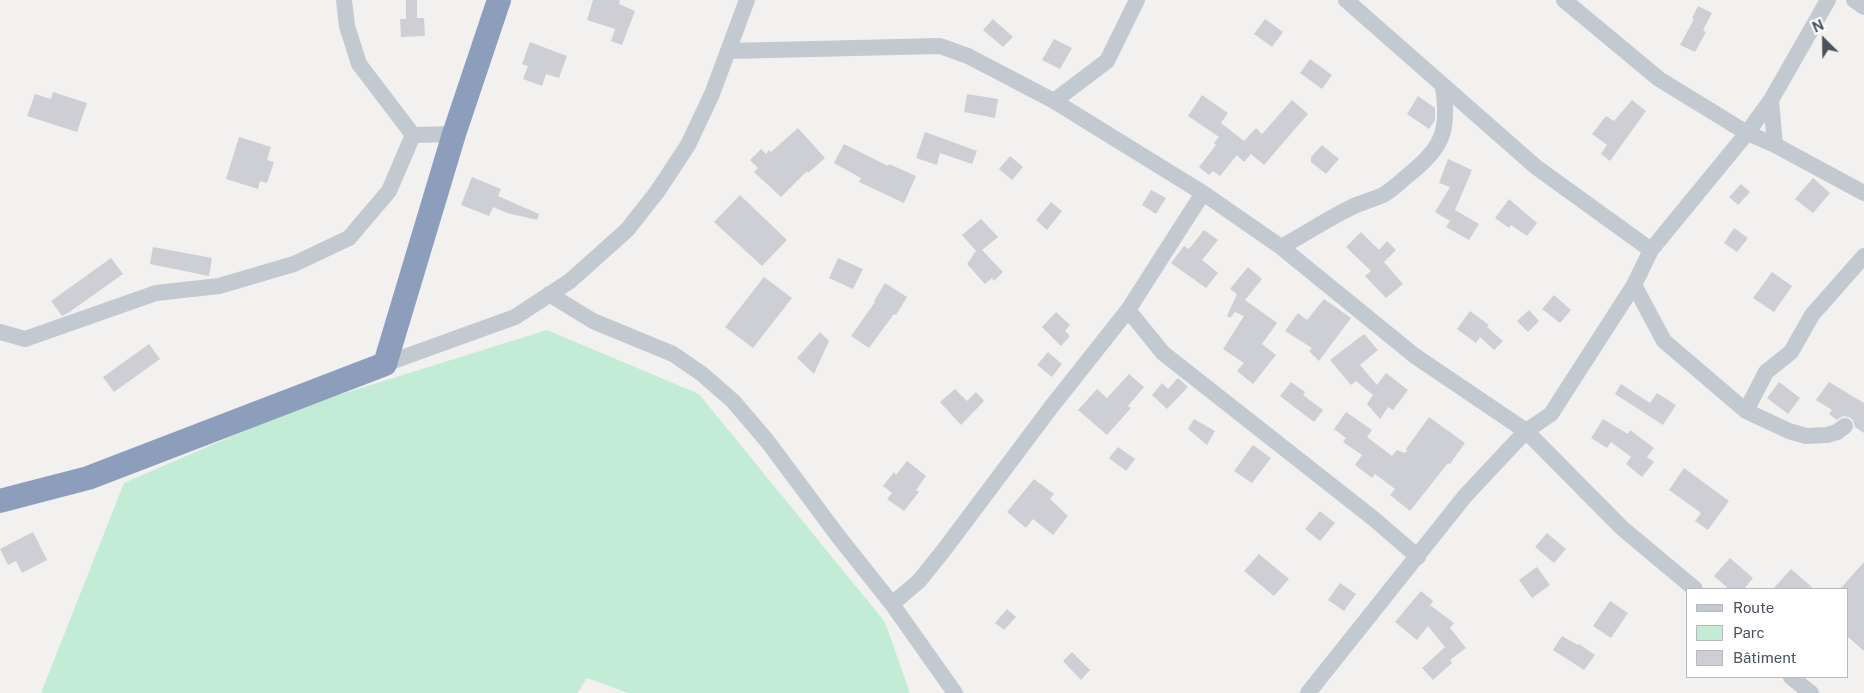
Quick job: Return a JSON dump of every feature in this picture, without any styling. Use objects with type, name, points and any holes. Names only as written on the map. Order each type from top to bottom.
[{"type":"highway","points":[[0,501],[88,478],[385,364],[454,134],[499,0]]},
{"type":"street","points":[[344,0],[347,26],[359,64],[413,135]]},
{"type":"street","points":[[385,364],[515,317],[570,281],[627,230],[658,192],[688,145],[712,94],[747,0]]},
{"type":"street","points":[[1054,102],[1107,61],[1137,0]]},
{"type":"street","points":[[1346,0],[1536,167],[1652,250]]},
{"type":"street","points":[[1564,0],[1659,79],[1747,133],[1775,145],[1864,194]]},
{"type":"street","points":[[1308,693],[1466,496],[1526,431],[1551,414],[1634,285],[1652,250],[1747,133],[1771,100],[1828,0]]},
{"type":"street","points":[[1854,0],[1864,7]]},
{"type":"street","points":[[728,51],[940,46],[968,56],[1054,102],[1203,193],[1281,248],[1415,356],[1526,431],[1622,528],[1694,588]]},
{"type":"street","points":[[1281,248],[1353,206],[1384,194],[1425,162],[1434,153],[1441,138],[1446,105],[1443,87]]},
{"type":"street","points":[[1771,100],[1775,145]]},
{"type":"street","points":[[413,135],[454,134]]},
{"type":"street","points":[[0,332],[24,338],[156,293],[219,286],[294,264],[349,238],[389,191],[413,135]]},
{"type":"street","points":[[892,604],[919,581],[944,550],[1052,406],[1128,310],[1203,193]]},
{"type":"street","points":[[1746,411],[1766,372],[1791,352],[1812,315],[1864,256]]},
{"type":"street","points":[[1634,285],[1664,340],[1746,411],[1789,431],[1806,436],[1827,435],[1837,432],[1845,426]]},
{"type":"street","points":[[549,294],[593,321],[673,354],[702,374],[733,401],[768,442],[838,536],[892,604],[955,693]]},
{"type":"street","points":[[1128,310],[1163,354],[1359,507],[1418,556]]},
{"type":"street","points":[[1793,678],[1811,693]]},
{"type":"green space","points":[[547,330],[699,394],[885,622],[910,693],[628,693],[587,678],[577,693],[41,693],[124,483],[297,408]]},
{"type":"building","points":[[406,0],[417,0],[417,18],[424,18],[425,36],[401,37],[400,19],[406,19]]},
{"type":"building","points":[[593,0],[620,0],[619,4],[635,11],[622,45],[611,41],[615,29],[587,20]]},
{"type":"building","points":[[1698,6],[1712,13],[1703,30],[1706,32],[1695,52],[1680,45],[1694,19],[1692,18]]},
{"type":"building","points":[[993,19],[1013,37],[1003,47],[983,30]]},
{"type":"building","points":[[1265,19],[1283,32],[1272,47],[1254,34]]},
{"type":"building","points":[[1054,39],[1072,48],[1060,69],[1042,60]]},
{"type":"building","points":[[530,42],[567,56],[559,78],[546,74],[542,86],[523,79],[528,66],[522,64]]},
{"type":"building","points":[[1310,59],[1332,75],[1322,89],[1300,73]]},
{"type":"building","points":[[53,92],[87,103],[77,132],[27,116],[35,94],[51,99]]},
{"type":"building","points":[[967,94],[998,99],[995,118],[964,112]]},
{"type":"building","points":[[1202,95],[1228,113],[1221,123],[1244,141],[1256,128],[1262,134],[1292,100],[1308,114],[1264,165],[1251,154],[1244,162],[1237,155],[1220,176],[1213,171],[1209,175],[1199,167],[1216,145],[1214,143],[1219,137],[1188,116]]},
{"type":"building","points":[[1418,96],[1435,108],[1435,120],[1429,129],[1407,114]]},
{"type":"building","points":[[1632,100],[1646,111],[1610,161],[1601,154],[1607,145],[1592,134],[1606,116],[1614,121]]},
{"type":"building","points":[[798,128],[825,158],[808,173],[807,171],[781,197],[754,172],[758,168],[750,160],[761,149],[766,154],[769,150],[771,152]]},
{"type":"building","points":[[925,132],[977,151],[972,164],[940,153],[937,165],[916,158]]},
{"type":"building","points":[[239,137],[271,147],[267,160],[274,162],[267,183],[260,181],[258,189],[226,179]]},
{"type":"building","points":[[844,144],[888,166],[889,164],[916,176],[904,203],[859,182],[861,178],[834,163]]},
{"type":"building","points":[[1322,145],[1339,159],[1326,174],[1311,162],[1311,157]]},
{"type":"building","points":[[1010,156],[1023,167],[1012,180],[999,169]]},
{"type":"building","points":[[1448,159],[1472,170],[1455,210],[1479,224],[1469,240],[1446,227],[1450,221],[1435,212],[1450,187],[1439,183]]},
{"type":"building","points":[[472,177],[501,189],[498,196],[539,214],[537,220],[507,213],[493,207],[489,216],[461,205]]},
{"type":"building","points":[[1813,178],[1830,193],[1813,213],[1795,199]]},
{"type":"building","points":[[1741,184],[1750,192],[1738,205],[1729,197]]},
{"type":"building","points":[[1151,190],[1166,198],[1156,214],[1142,205]]},
{"type":"building","points":[[740,195],[787,240],[762,266],[714,222]]},
{"type":"building","points":[[1509,199],[1537,223],[1527,236],[1511,225],[1509,228],[1495,218]]},
{"type":"building","points":[[1051,202],[1062,211],[1047,230],[1036,220]]},
{"type":"building","points":[[981,219],[998,237],[982,250],[1003,272],[994,281],[992,278],[985,284],[967,264],[976,251],[962,235]]},
{"type":"building","points":[[1734,228],[1748,238],[1737,252],[1724,243]]},
{"type":"building","points":[[1204,230],[1218,240],[1202,260],[1218,273],[1206,288],[1171,263],[1184,246],[1189,249]]},
{"type":"building","points":[[1361,232],[1379,250],[1387,241],[1396,250],[1384,262],[1403,284],[1386,298],[1365,276],[1371,271],[1346,247]]},
{"type":"building","points":[[153,247],[212,258],[209,276],[150,264]]},
{"type":"building","points":[[111,258],[123,274],[62,316],[51,301]]},
{"type":"building","points":[[838,258],[863,269],[853,289],[829,278]]},
{"type":"building","points":[[1248,267],[1262,279],[1245,300],[1277,323],[1262,344],[1276,355],[1253,384],[1237,371],[1244,363],[1223,349],[1244,316],[1235,312],[1230,318],[1227,316],[1237,294],[1230,289]]},
{"type":"building","points":[[1772,272],[1792,286],[1774,312],[1753,298]]},
{"type":"building","points":[[764,277],[792,298],[753,348],[725,327]]},
{"type":"building","points":[[885,283],[907,297],[896,315],[894,314],[869,348],[851,336],[875,302]]},
{"type":"building","points":[[1554,295],[1571,310],[1560,323],[1542,309]]},
{"type":"building","points":[[1324,299],[1351,318],[1319,361],[1309,351],[1312,348],[1285,331],[1298,313],[1307,320]]},
{"type":"building","points":[[1529,310],[1539,321],[1528,332],[1517,321]]},
{"type":"building","points":[[1470,311],[1489,325],[1487,327],[1503,341],[1494,350],[1480,337],[1476,343],[1457,329]]},
{"type":"building","points":[[1056,312],[1070,325],[1065,331],[1070,336],[1061,346],[1042,327]]},
{"type":"building","points":[[820,332],[829,341],[814,374],[797,358]]},
{"type":"building","points":[[1364,334],[1378,350],[1360,365],[1377,385],[1386,373],[1408,390],[1393,410],[1388,407],[1380,419],[1367,404],[1373,395],[1356,381],[1351,385],[1330,360]]},
{"type":"building","points":[[149,344],[160,359],[114,392],[103,377]]},
{"type":"building","points":[[1048,352],[1062,364],[1052,377],[1037,365]]},
{"type":"building","points":[[1129,374],[1144,387],[1128,406],[1131,408],[1107,435],[1078,410],[1097,389],[1107,398]]},
{"type":"building","points":[[1178,378],[1188,387],[1167,409],[1152,395],[1162,383],[1168,389]]},
{"type":"building","points":[[1291,382],[1305,392],[1303,395],[1323,410],[1314,422],[1280,396]]},
{"type":"building","points":[[1779,382],[1800,398],[1788,414],[1767,398]]},
{"type":"building","points":[[1829,382],[1864,403],[1864,433],[1855,427],[1853,420],[1849,417],[1843,416],[1837,420],[1829,414],[1832,410],[1816,400]]},
{"type":"building","points":[[1621,384],[1650,403],[1657,393],[1676,405],[1663,425],[1615,394]]},
{"type":"building","points":[[955,389],[967,401],[976,392],[984,401],[961,425],[940,402]]},
{"type":"building","points":[[1346,412],[1372,430],[1367,437],[1392,456],[1397,450],[1405,453],[1407,451],[1406,449],[1429,417],[1465,443],[1450,464],[1448,463],[1410,511],[1390,495],[1395,489],[1375,474],[1372,478],[1355,465],[1362,455],[1343,442],[1346,438],[1334,429]]},
{"type":"building","points":[[1194,419],[1215,431],[1207,445],[1188,429]]},
{"type":"building","points":[[1603,419],[1628,434],[1630,430],[1654,448],[1647,457],[1654,462],[1642,477],[1626,464],[1631,457],[1611,442],[1607,448],[1591,438]]},
{"type":"building","points":[[1253,445],[1271,458],[1252,483],[1234,471]]},
{"type":"building","points":[[1118,447],[1135,459],[1126,471],[1109,458]]},
{"type":"building","points":[[907,461],[926,476],[916,490],[919,492],[904,511],[887,499],[892,493],[883,486],[894,472],[896,475]]},
{"type":"building","points":[[1684,468],[1729,501],[1708,530],[1695,521],[1701,513],[1669,490]]},
{"type":"building","points":[[1034,479],[1054,494],[1050,499],[1068,516],[1053,535],[1033,519],[1026,528],[1007,512]]},
{"type":"building","points":[[1320,511],[1335,523],[1320,541],[1305,529]]},
{"type":"building","points":[[33,532],[47,560],[22,573],[16,561],[8,565],[0,549]]},
{"type":"building","points":[[1547,533],[1566,549],[1554,563],[1535,547]]},
{"type":"building","points":[[1259,554],[1289,579],[1274,596],[1244,571]]},
{"type":"building","points":[[1730,558],[1753,578],[1745,588],[1728,588],[1714,576]]},
{"type":"building","points":[[1864,562],[1864,651],[1849,638],[1849,588],[1841,588]]},
{"type":"building","points":[[1537,567],[1550,585],[1532,598],[1519,580]]},
{"type":"building","points":[[1791,569],[1813,588],[1774,588]]},
{"type":"building","points":[[1340,583],[1356,594],[1344,611],[1328,600]]},
{"type":"building","points":[[1421,591],[1433,601],[1430,605],[1454,623],[1450,628],[1466,648],[1450,660],[1452,663],[1433,680],[1422,668],[1445,647],[1428,626],[1417,640],[1395,622]]},
{"type":"building","points":[[1610,601],[1628,613],[1611,638],[1593,626]]},
{"type":"building","points":[[1007,609],[1016,617],[1004,630],[995,623]]},
{"type":"building","points":[[1562,636],[1579,644],[1595,655],[1584,670],[1553,650]]},
{"type":"building","points":[[1072,652],[1090,670],[1081,680],[1063,661]]}]
